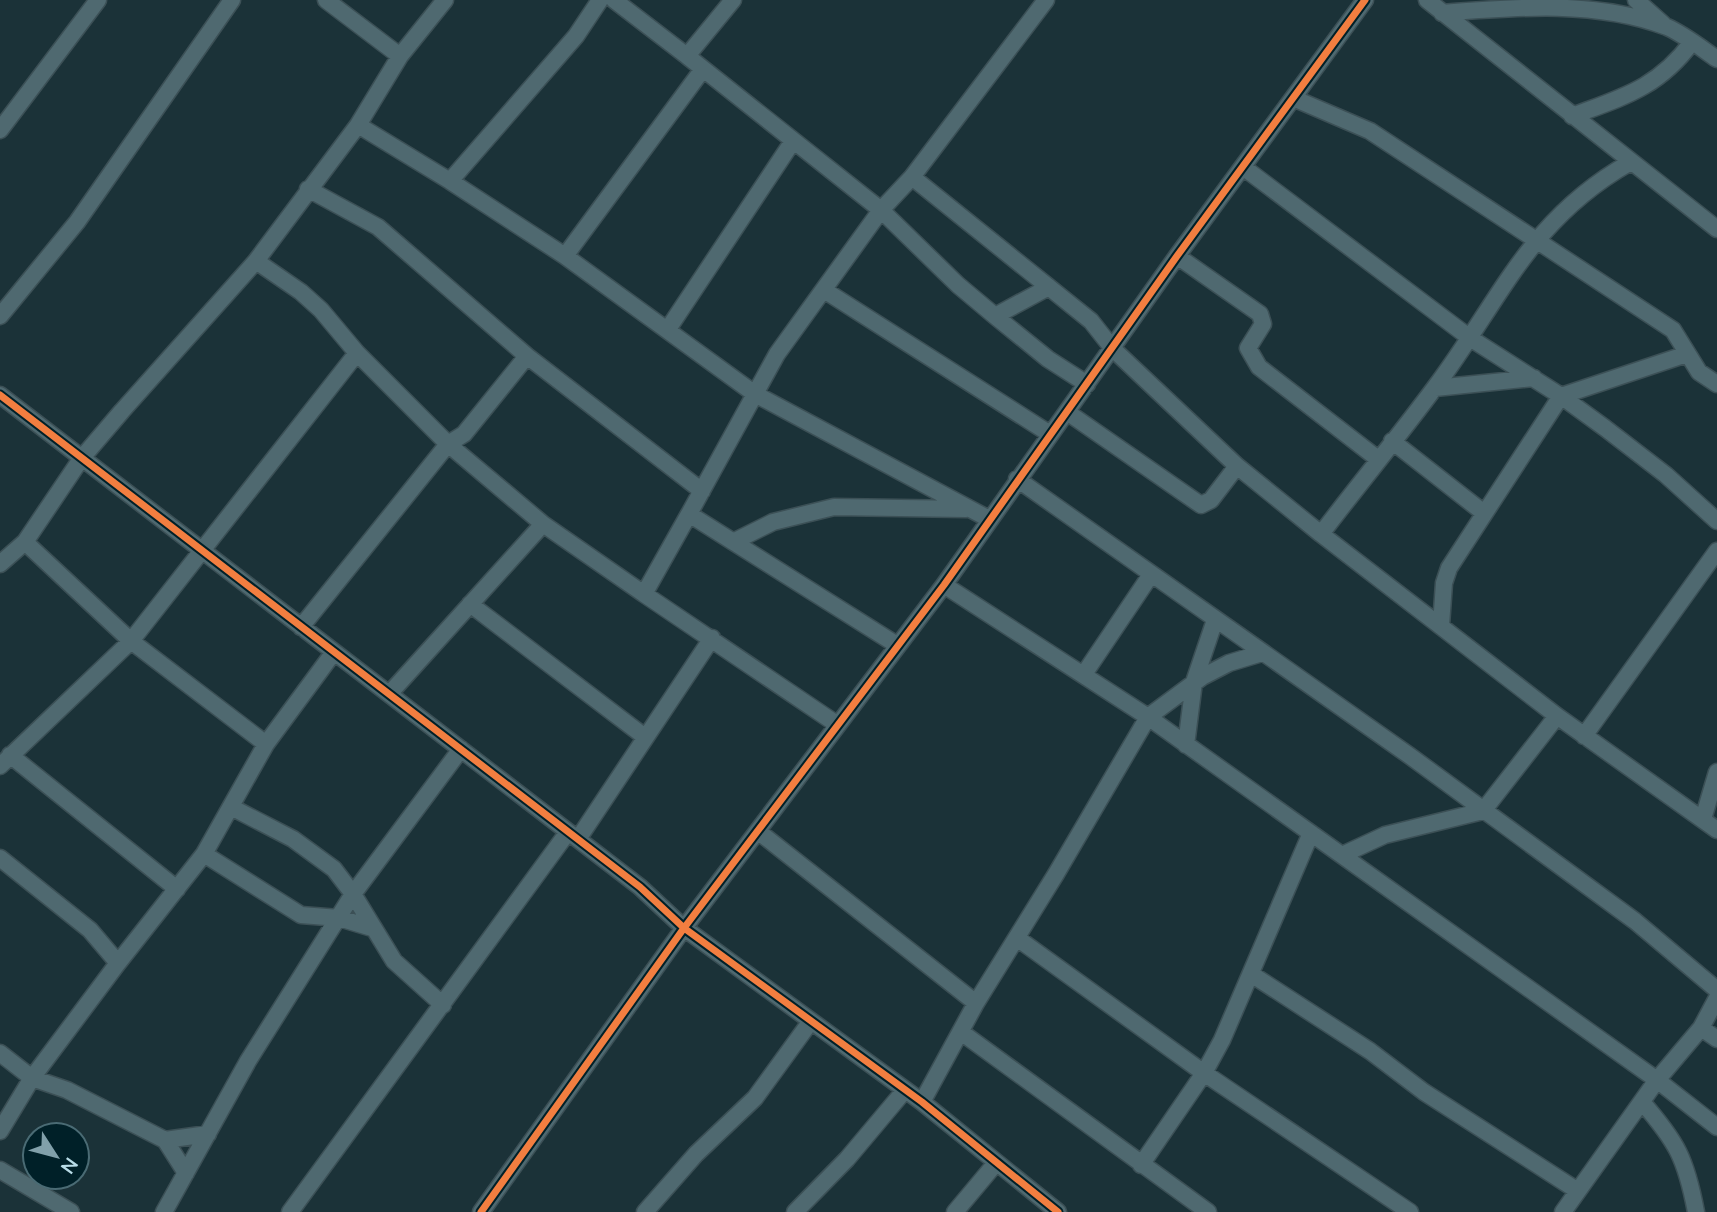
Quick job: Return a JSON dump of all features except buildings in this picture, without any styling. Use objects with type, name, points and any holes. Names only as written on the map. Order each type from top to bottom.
[{"type":"street","points":[[0,130],[99,0]]},
{"type":"street","points":[[0,316],[77,222],[232,0]]},
{"type":"street","points":[[326,0],[400,56]]},
{"type":"street","points":[[0,564],[25,542],[81,459],[256,261],[358,125],[400,56],[445,0]]},
{"type":"street","points":[[450,180],[576,36],[600,0]]},
{"type":"street","points":[[614,0],[881,210],[958,285],[1048,359],[1087,384]]},
{"type":"street","points":[[687,56],[733,0]]},
{"type":"street","points":[[644,594],[778,354],[881,210],[912,177],[1046,0]]},
{"type":"street","points":[[481,1212],[684,928],[944,584],[1177,256],[1365,0]]},
{"type":"street","points":[[1427,0],[1629,163],[1717,229]]},
{"type":"street","points":[[1636,0],[1666,26],[1717,59]]},
{"type":"street","points":[[1442,13],[1561,4],[1600,8],[1666,26]]},
{"type":"street","points":[[1572,116],[1661,78],[1692,42]]},
{"type":"street","points":[[565,256],[703,69]]},
{"type":"street","points":[[1293,98],[1370,131],[1673,330],[1699,372],[1717,384]]},
{"type":"street","points":[[358,125],[450,180],[565,256],[755,394],[989,519]]},
{"type":"street","points":[[668,329],[793,141]]},
{"type":"street","points":[[1321,534],[1435,388],[1535,240],[1587,189],[1629,163]]},
{"type":"street","points":[[1243,167],[1471,338],[1561,396],[1666,475],[1717,521]]},
{"type":"street","points":[[912,177],[1091,321],[1113,349],[1237,466],[1557,716],[1717,830]]},
{"type":"street","points":[[308,189],[378,227],[527,356],[702,491]]},
{"type":"street","points":[[1177,256],[1260,314],[1263,324],[1248,348],[1259,367],[1378,459]]},
{"type":"street","points":[[256,261],[321,310],[357,353],[448,444],[542,524],[838,725]]},
{"type":"street","points":[[995,316],[1049,287]]},
{"type":"street","points":[[824,290],[1051,434]]},
{"type":"street","points":[[177,889],[5,760],[131,641],[357,353]]},
{"type":"street","points":[[1441,625],[1444,583],[1449,568],[1561,396],[1687,355]]},
{"type":"street","points":[[301,627],[448,444],[464,434],[527,356]]},
{"type":"street","points":[[1435,388],[1534,378]]},
{"type":"street","points":[[0,395],[640,887],[684,928],[922,1102],[1058,1212]]},
{"type":"street","points":[[1067,412],[1201,505],[1211,500],[1237,466]]},
{"type":"street","points":[[1392,441],[1484,513]]},
{"type":"street","points":[[1017,479],[1635,921],[1717,990]]},
{"type":"street","points":[[733,542],[773,522],[834,507],[970,509]]},
{"type":"street","points":[[689,514],[897,645]]},
{"type":"street","points":[[390,693],[542,524]]},
{"type":"street","points":[[25,542],[131,641],[266,744]]},
{"type":"street","points":[[1584,736],[1717,551]]},
{"type":"street","points":[[1084,674],[1150,576]]},
{"type":"street","points":[[944,584],[1148,718],[1657,1080],[1717,1127]]},
{"type":"street","points":[[470,604],[645,737]]},
{"type":"street","points":[[1186,745],[1194,682],[1215,620]]},
{"type":"street","points":[[290,1212],[573,835],[645,737],[712,638]]},
{"type":"street","points":[[0,1131],[32,1078],[204,854],[233,808],[266,744],[334,652]]},
{"type":"street","points":[[922,1102],[976,1003],[1148,718],[1194,682],[1229,663],[1262,653]]},
{"type":"street","points":[[1342,855],[1385,835],[1483,811],[1557,716]]},
{"type":"street","points":[[164,1212],[248,1062],[354,894],[461,749]]},
{"type":"street","points":[[1703,819],[1717,772]]},
{"type":"street","points":[[233,808],[319,857],[354,894],[394,961],[443,1005]]},
{"type":"street","points":[[759,832],[976,1003]]},
{"type":"street","points":[[1141,1165],[1204,1073],[1251,974],[1311,833]]},
{"type":"street","points":[[204,854],[301,915],[339,918],[372,928]]},
{"type":"street","points":[[0,858],[90,930],[118,963]]},
{"type":"street","points":[[1017,938],[1204,1073],[1410,1212]]},
{"type":"street","points":[[1251,974],[1370,1051],[1424,1092],[1578,1191]]},
{"type":"street","points":[[1563,1212],[1657,1080],[1701,1028],[1717,998]]},
{"type":"street","points":[[645,1212],[696,1154],[755,1098],[811,1021]]},
{"type":"street","points":[[1701,1028],[1717,1039]]},
{"type":"street","points":[[961,1032],[1208,1212]]},
{"type":"street","points":[[0,1053],[32,1078],[67,1090],[165,1140],[186,1173]]},
{"type":"street","points":[[795,1212],[847,1159],[905,1090]]},
{"type":"street","points":[[1642,1102],[1678,1147],[1685,1163],[1696,1212]]},
{"type":"street","points":[[165,1140],[208,1134]]},
{"type":"street","points":[[956,1212],[996,1163]]},
{"type":"street","points":[[0,1170],[71,1212]]},
{"type":"cycle path","points":[[481,1212],[684,928],[944,585],[1177,256],[1365,0]]},
{"type":"cycle path","points":[[0,395],[640,887],[684,928],[922,1102],[1058,1212]]}]
